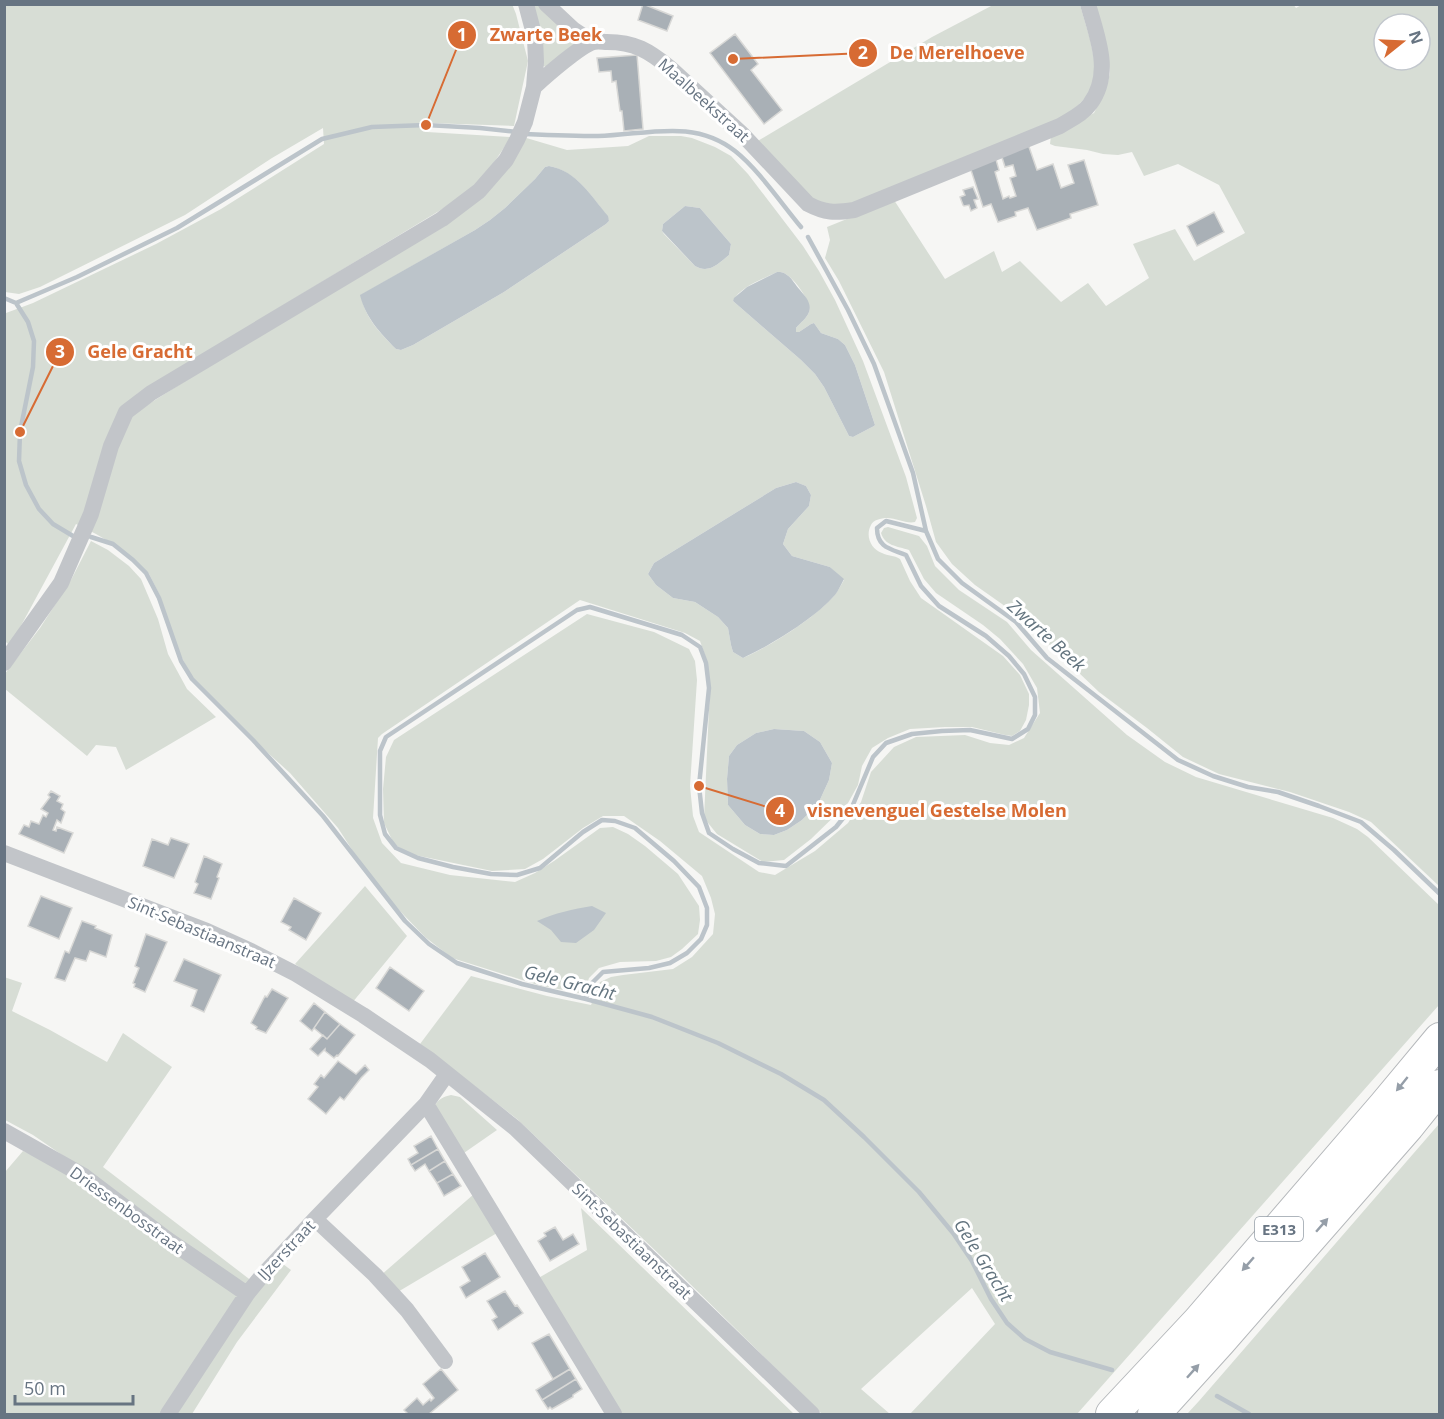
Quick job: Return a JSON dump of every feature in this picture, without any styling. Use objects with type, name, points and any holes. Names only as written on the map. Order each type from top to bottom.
[{"type":"highway","name":"E313","points":[[1112,1414],[1199,1321],[1440,1039]]},
{"type":"highway","name":"E313","points":[[1154,1414],[1267,1288],[1440,1086]]},
{"type":"street","points":[[4,663],[61,583],[91,514],[111,446],[126,412],[151,393],[442,219],[479,191],[506,160],[525,122],[534,87],[535,38],[526,4]]},
{"type":"street","points":[[534,87],[592,42],[574,30],[546,4]]},
{"type":"street","name":"Maalbeekstraat","points":[[592,42],[630,44],[640,47],[657,58],[743,135],[808,204],[819,210],[836,213],[854,210],[1060,126],[1081,113],[1098,91],[1103,71],[1101,50],[1088,4]]},
{"type":"street","name":"Sint-Sebastiaanstraat","points":[[4,853],[207,931],[253,952],[296,974],[430,1060],[514,1128],[812,1414]]},
{"type":"street","points":[[447,1074],[426,1104],[614,1414]]},
{"type":"street","name":"IJzerstraat","points":[[168,1414],[247,1294],[261,1277],[426,1104]]},
{"type":"street","name":"Driessenbosstraat","points":[[4,1131],[84,1176],[167,1239],[247,1294]]},
{"type":"street","points":[[315,1219],[375,1275],[407,1310],[445,1361]]},
{"type":"shaded area","points":[[512,4],[516,14],[528,61],[514,126],[428,123],[427,132],[511,137],[472,191],[137,394],[144,407],[471,204],[501,174],[523,137],[567,150],[628,146],[649,136],[681,136],[715,147],[731,156],[748,174],[803,246],[835,300],[863,361],[906,477],[917,518],[915,522],[887,518],[878,520],[872,523],[869,529],[870,542],[878,551],[900,559],[921,598],[1003,656],[1020,675],[1029,694],[1029,705],[1026,720],[1020,731],[1012,736],[972,727],[945,727],[910,729],[888,738],[872,748],[862,766],[858,785],[848,803],[811,839],[784,860],[763,862],[717,834],[704,818],[710,687],[706,658],[700,641],[685,633],[580,600],[378,738],[373,818],[382,843],[401,863],[450,875],[515,882],[554,861],[600,828],[613,827],[645,846],[678,874],[699,906],[698,934],[671,957],[656,961],[620,962],[599,968],[589,978],[584,994],[538,985],[452,958],[425,937],[369,876],[338,828],[290,773],[246,733],[192,678],[178,650],[160,596],[149,574],[120,548],[76,524],[10,646],[4,640],[5,312],[33,303],[156,244],[221,209],[324,144],[323,128],[272,158],[185,215],[40,287],[19,294],[5,292],[4,5]],"holes":[[[549,166],[568,173],[595,200],[609,221],[504,292],[413,345],[401,350],[396,349],[369,318],[361,295],[490,220],[545,167]],[[685,206],[700,208],[731,244],[729,255],[717,265],[709,268],[695,266],[664,234],[663,224]],[[777,272],[787,275],[798,286],[809,308],[809,312],[796,328],[796,332],[814,323],[821,333],[838,339],[845,345],[855,365],[874,426],[853,437],[849,436],[815,374],[733,301],[746,288]],[[796,482],[806,486],[811,495],[809,506],[788,529],[783,544],[792,556],[830,567],[844,580],[834,596],[815,614],[779,639],[743,658],[733,652],[728,628],[718,617],[695,602],[673,598],[656,585],[648,574],[654,563],[776,488]],[[774,729],[804,731],[820,742],[832,763],[829,780],[818,804],[802,820],[774,835],[760,834],[745,825],[728,805],[729,756],[737,745],[756,733]]]},
{"type":"shaded area","points":[[540,4],[575,39],[575,44],[546,67],[543,66],[533,5]]},
{"type":"shaded area","points":[[1293,4],[1296,8],[1303,4],[1439,5],[1439,886],[1371,822],[1290,792],[1219,774],[1183,757],[1099,692],[1033,629],[975,585],[952,564],[936,542],[884,372],[839,281],[825,258],[830,240],[827,227],[894,200],[945,279],[994,251],[1002,272],[1020,261],[1061,302],[1088,283],[1106,306],[1149,278],[1133,244],[1175,229],[1194,261],[1245,233],[1219,185],[1178,164],[1144,176],[1132,152],[1118,155],[1103,154],[1050,144],[1051,136],[1094,113],[1106,89],[1110,73],[1108,56],[1092,5]]},
{"type":"shaded area","points":[[993,5],[1080,5],[1097,74],[1088,95],[1069,115],[849,206],[814,202],[756,142],[932,37]]},
{"type":"shaded area","points":[[549,166],[568,173],[575,179],[608,216],[609,221],[504,292],[413,345],[401,350],[396,349],[370,318],[360,295],[490,220],[545,167]]},
{"type":"shaded area","points":[[685,206],[700,208],[731,244],[729,255],[713,267],[705,269],[695,266],[662,231],[663,224]]},
{"type":"shaded area","points":[[777,272],[789,277],[809,303],[809,312],[796,328],[796,332],[814,323],[821,333],[838,339],[845,345],[855,365],[874,426],[853,437],[849,436],[815,374],[733,301],[747,287]]},
{"type":"shaded area","points":[[796,482],[806,486],[811,495],[809,506],[788,529],[783,544],[792,556],[830,567],[844,579],[835,595],[816,613],[779,639],[743,658],[733,652],[728,628],[718,617],[695,602],[673,598],[656,585],[648,574],[654,563],[776,488]]},
{"type":"shaded area","points":[[888,527],[919,536],[927,546],[935,566],[959,590],[1007,622],[1031,650],[1127,735],[1165,762],[1196,777],[1333,818],[1357,829],[1439,905],[1439,1005],[1077,1414],[910,1414],[995,1324],[972,1288],[861,1389],[890,1414],[822,1414],[680,1274],[517,1119],[420,1044],[471,976],[591,1005],[600,982],[611,977],[673,969],[692,957],[713,934],[715,914],[702,876],[660,841],[624,816],[603,816],[583,828],[543,859],[525,869],[492,871],[410,854],[394,844],[384,823],[383,789],[386,757],[394,740],[587,614],[654,632],[689,649],[695,661],[697,680],[690,786],[693,816],[699,832],[759,872],[775,875],[815,851],[848,823],[861,802],[871,772],[894,747],[916,737],[965,735],[990,743],[1009,745],[1024,738],[1040,713],[1037,688],[1023,664],[1000,639],[983,625],[936,593],[924,579],[909,550],[885,541],[881,533],[884,528]]},
{"type":"shaded area","points":[[91,541],[108,550],[129,566],[141,579],[158,619],[168,654],[187,689],[216,717],[126,770],[116,747],[96,745],[87,756],[5,689],[4,675],[40,628],[71,580]]},
{"type":"shaded area","points":[[774,729],[804,731],[820,742],[832,763],[829,780],[818,804],[802,820],[774,835],[760,834],[745,825],[728,805],[727,779],[729,756],[737,745],[756,733]]},
{"type":"shaded area","points":[[365,886],[407,936],[352,1003],[295,964]]},
{"type":"shaded area","points":[[592,906],[606,913],[594,930],[576,943],[561,942],[551,930],[537,921],[564,912]]},
{"type":"shaded area","points":[[4,977],[22,983],[12,1011],[107,1062],[123,1033],[172,1067],[103,1167],[261,1288],[283,1264],[291,1270],[237,1342],[192,1414],[5,1414],[5,1172],[23,1151],[54,1165],[94,1177],[33,1135],[5,1120]]},
{"type":"shaded area","points":[[451,1095],[460,1097],[497,1130],[461,1155],[435,1106],[441,1099]]},
{"type":"shaded area","points":[[1439,1124],[1439,1414],[1187,1414],[1199,1401]]},
{"type":"shaded area","points":[[474,1194],[497,1233],[396,1293],[380,1276]]},
{"type":"shaded area","points":[[581,1208],[794,1414],[619,1414],[535,1280],[587,1250]]},
{"type":"building","points":[[643,4],[673,16],[667,31],[638,20]]},
{"type":"building","points":[[735,34],[758,64],[751,70],[782,110],[764,124],[710,53]]},
{"type":"building","points":[[637,55],[643,129],[624,131],[616,81],[612,82],[611,71],[599,72],[597,58]]},
{"type":"building","points":[[1028,144],[1037,170],[1053,164],[1061,188],[1074,183],[1068,165],[1084,160],[1098,205],[1070,214],[1071,218],[1037,230],[1028,208],[1015,212],[1016,216],[998,222],[991,204],[983,207],[969,164],[995,156],[999,170],[995,172],[1003,199],[1016,196],[1010,178],[1016,176],[1013,165],[1005,167],[1001,154]]},
{"type":"building","points":[[973,187],[978,199],[974,200],[977,208],[971,211],[969,205],[963,205],[960,197],[965,195],[963,190]]},
{"type":"building","points":[[1214,212],[1224,232],[1197,246],[1187,226]]},
{"type":"building","points":[[51,791],[60,796],[57,801],[63,804],[61,809],[65,812],[61,823],[57,820],[53,830],[56,831],[57,827],[73,833],[64,853],[19,834],[24,825],[29,827],[31,821],[39,824],[43,815],[46,817],[48,813],[41,809],[50,797],[48,795]]},
{"type":"building","points":[[171,838],[189,844],[174,878],[143,866],[152,839],[168,845]]},
{"type":"building","points":[[204,856],[222,864],[211,899],[194,893],[198,884],[195,882]]},
{"type":"building","points":[[41,896],[72,908],[59,939],[28,926]]},
{"type":"building","points":[[294,898],[321,913],[306,940],[289,930],[291,927],[281,922]]},
{"type":"building","points":[[82,921],[112,935],[106,957],[90,951],[86,961],[75,958],[65,981],[55,978],[65,951],[69,953]]},
{"type":"building","points":[[146,934],[167,942],[145,992],[134,987],[133,983],[139,968],[135,966]]},
{"type":"building","points":[[184,959],[221,975],[204,1012],[191,1006],[197,990],[174,981]]},
{"type":"building","points":[[390,967],[424,991],[409,1011],[376,988]]},
{"type":"building","points":[[272,989],[288,998],[266,1033],[256,1029],[257,1027],[251,1023],[265,996],[267,997]]},
{"type":"building","points":[[314,1003],[325,1012],[312,1031],[300,1021]]},
{"type":"building","points":[[325,1012],[340,1024],[327,1039],[314,1028]]},
{"type":"building","points":[[340,1024],[355,1035],[338,1056],[334,1058],[325,1049],[318,1056],[310,1049],[323,1035],[327,1039]]},
{"type":"building","points":[[338,1061],[356,1074],[365,1065],[369,1070],[344,1100],[340,1097],[326,1114],[308,1099],[318,1087],[314,1084],[321,1075],[324,1078]]},
{"type":"building","points":[[431,1136],[438,1149],[411,1165],[408,1159],[418,1153],[414,1146]]},
{"type":"building","points":[[438,1149],[445,1161],[429,1171],[425,1164],[415,1171],[411,1165]]},
{"type":"building","points":[[445,1161],[453,1174],[437,1183],[429,1171]]},
{"type":"building","points":[[453,1174],[461,1186],[444,1196],[437,1183]]},
{"type":"building","points":[[555,1227],[563,1240],[573,1234],[579,1244],[550,1261],[538,1241],[546,1236],[544,1233]]},
{"type":"building","points":[[485,1253],[500,1277],[466,1298],[460,1287],[470,1281],[462,1267]]},
{"type":"building","points":[[505,1291],[523,1313],[498,1330],[492,1320],[497,1317],[487,1301]]},
{"type":"building","points":[[549,1334],[570,1369],[553,1379],[532,1343]]},
{"type":"building","points":[[441,1369],[458,1390],[429,1414],[408,1414],[404,1410],[417,1398],[423,1405],[434,1398],[423,1384]]},
{"type":"building","points":[[570,1369],[576,1379],[542,1400],[536,1390]]},
{"type":"building","points":[[576,1379],[582,1389],[573,1397],[548,1409],[542,1400]]},
{"type":"waterway","name":"Zwarte Beek","points":[[4,298],[16,303],[77,277],[177,228],[322,139],[372,127],[426,125],[517,132]]},
{"type":"waterway","name":"Zwarte Beek","points":[[525,134],[598,136],[686,131],[703,135],[719,141],[744,158],[801,227]]},
{"type":"waterway","name":"Zwarte Beek","points":[[808,237],[848,310],[874,364],[913,473],[926,531],[938,559],[962,583],[1016,622],[1047,658],[1178,760],[1213,776],[1248,787],[1278,792],[1361,822],[1440,894]]},
{"type":"waterway","name":"Gele Gracht","points":[[16,303],[28,322],[34,341],[33,367],[20,432],[19,461],[26,485],[39,509],[53,524],[73,536]]},
{"type":"waterway","points":[[586,999],[590,985],[603,972],[649,968],[670,963],[687,953],[701,939],[707,925],[707,908],[699,887],[674,861],[635,828],[615,821],[602,820],[583,832],[540,868],[517,875],[491,874],[453,867],[418,858],[396,848],[385,834],[380,815],[380,751],[386,737],[577,610],[590,607],[682,635],[700,647],[706,663],[709,688],[699,786],[702,813],[709,833],[759,863],[786,866],[836,827],[852,807],[873,757],[886,743],[912,734],[970,730],[1012,739],[1028,729],[1035,715],[1035,697],[1024,674],[1009,656],[986,636],[939,606],[921,586],[906,555],[882,544],[877,528],[886,521],[926,531]]},
{"type":"waterway","name":"Gele Gracht","points":[[91,537],[113,544],[146,573],[159,598],[181,661],[192,679],[253,740],[323,816],[405,921],[429,944],[457,963],[522,984],[652,1017],[718,1043],[781,1074],[824,1100],[919,1192],[953,1233],[972,1261],[991,1299],[1007,1323],[1025,1339],[1050,1352],[1112,1370]]},
{"type":"waterway","name":"Gele Gracht","points":[[1217,1396],[1249,1414]]},
{"type":"place","name":"De Merelhoeve","points":[[733,59]]},
{"type":"place","name":"Zwarte Beek","points":[[426,125]]},
{"type":"place","name":"Gele Gracht","points":[[20,432]]},
{"type":"place","name":"visnevenguel Gestelse Molen","points":[[699,786]]}]
